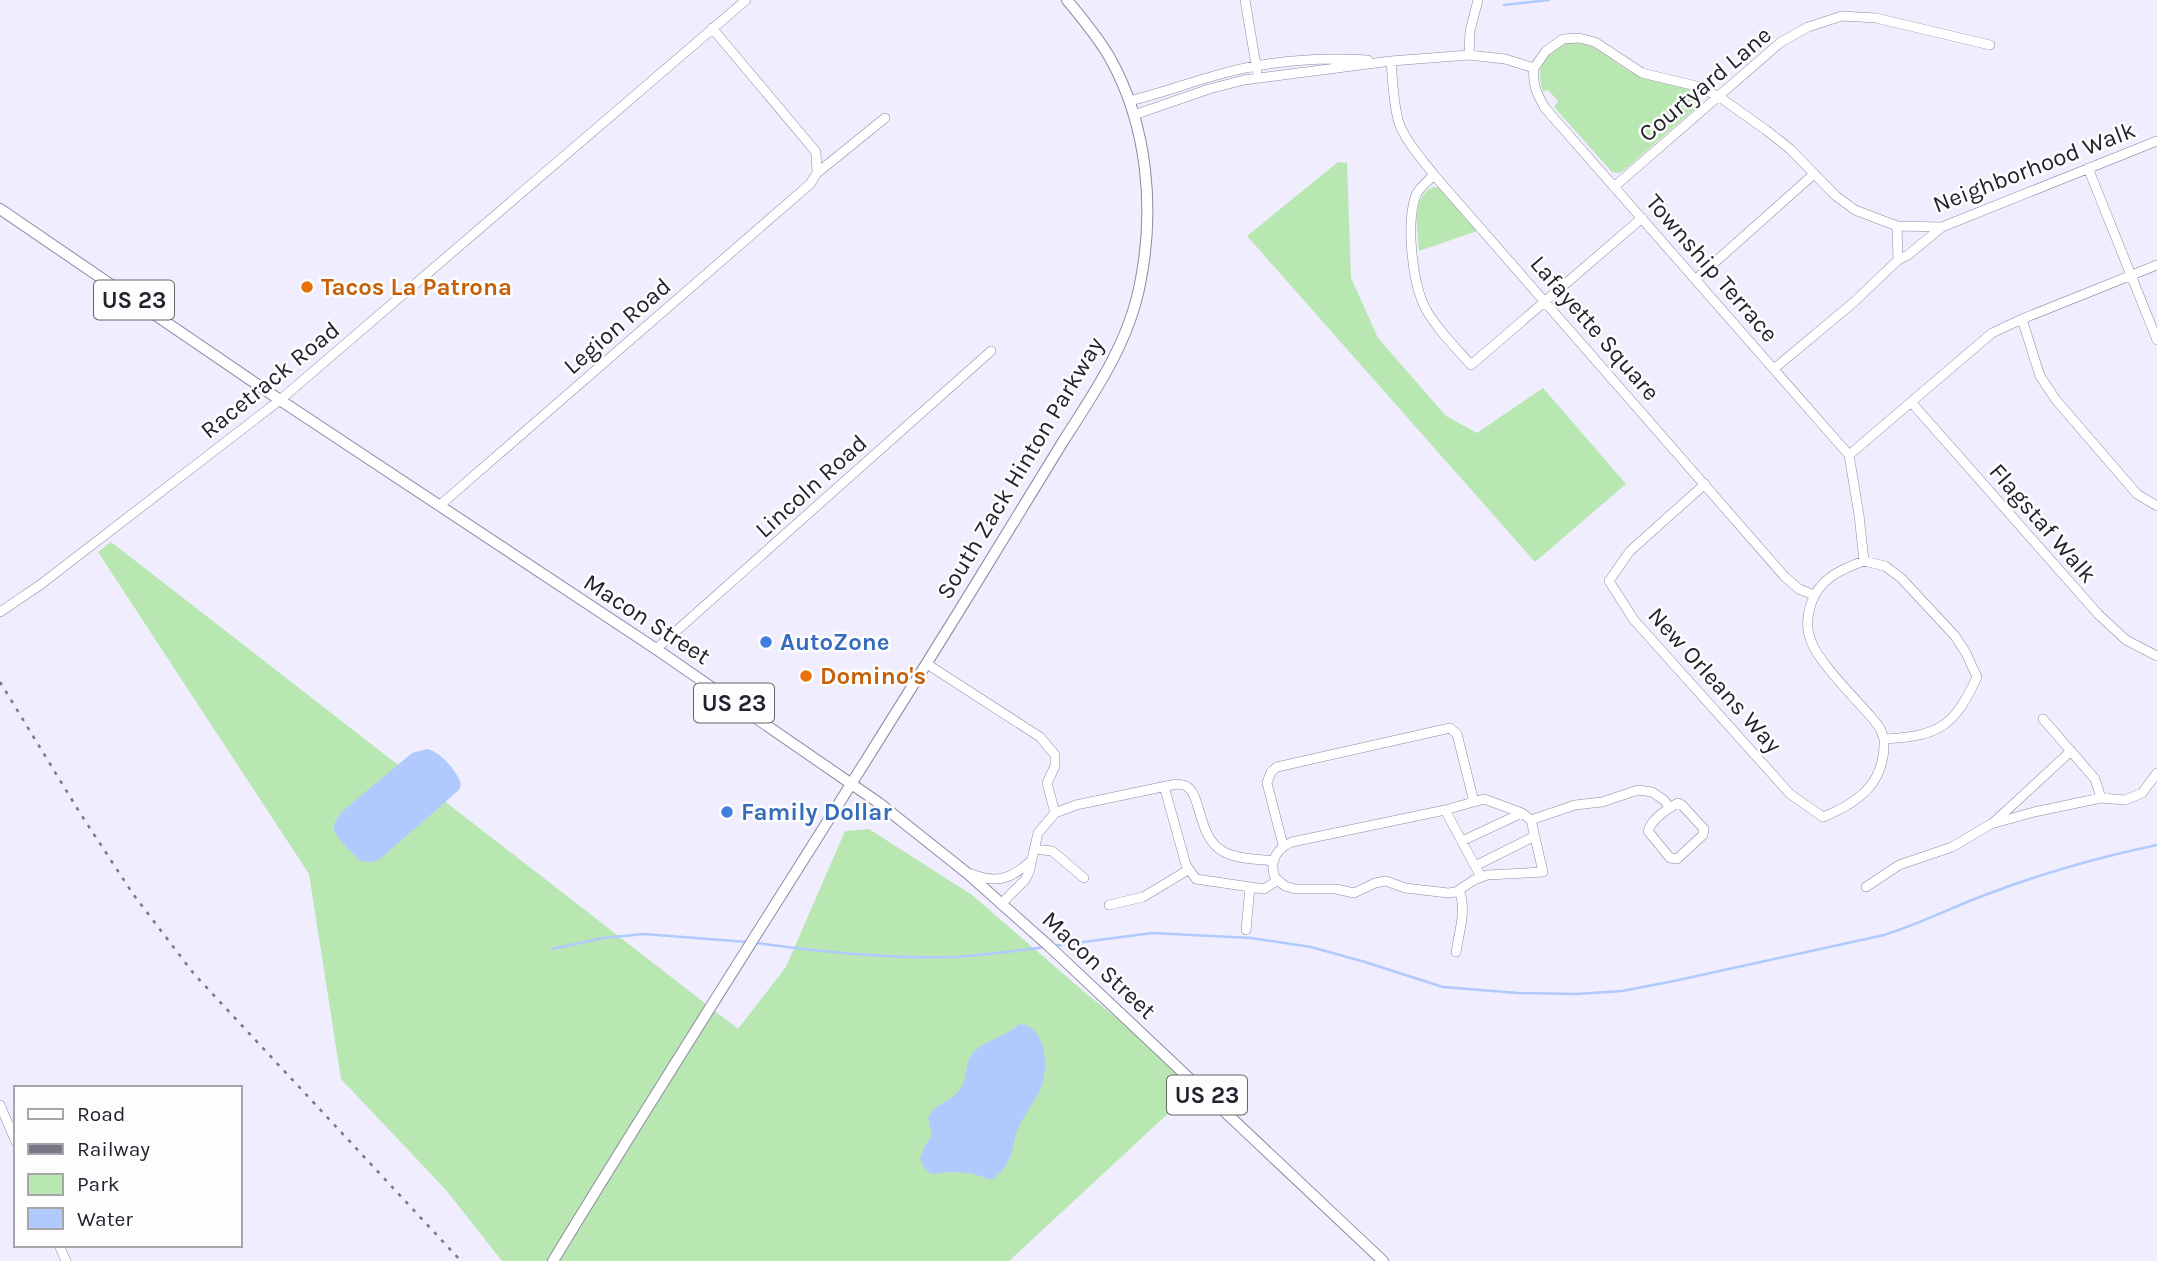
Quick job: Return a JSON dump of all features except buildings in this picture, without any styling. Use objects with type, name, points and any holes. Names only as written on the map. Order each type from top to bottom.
[{"type":"main road","name":"South Zack Hinton Parkway","points":[[552,1261],[1108,370],[1135,307],[1144,255],[1149,199],[1134,115],[1110,58],[1067,0]]},
{"type":"main road","name":"Macon Street","points":[[0,209],[280,400],[656,649],[851,783],[925,838],[1060,956],[1382,1261]]},
{"type":"street","name":"Racetrack Road","points":[[0,612],[40,585],[280,400],[746,0]]},
{"type":"street","points":[[1245,0],[1258,77]]},
{"type":"street","points":[[1469,55],[1470,31],[1479,0]]},
{"type":"street","name":"Courtyard Lane","points":[[1615,186],[1781,41],[1808,27],[1842,16],[1876,18],[1990,46]]},
{"type":"street","points":[[712,28],[816,152],[817,173]]},
{"type":"street","name":"Neighborhood Walk","points":[[1534,68],[1546,51],[1563,39],[1579,38],[1595,42],[1642,72],[1696,86],[1718,96],[1790,149],[1836,196],[1855,210],[1898,226],[1942,227],[2157,141]]},
{"type":"street","points":[[1134,115],[1209,89],[1258,77],[1391,61],[1469,55],[1505,59],[1534,68]]},
{"type":"street","points":[[1129,101],[1217,75],[1278,62],[1334,58],[1391,61]]},
{"type":"street","name":"Lafayette Square","points":[[1391,61],[1394,99],[1400,125],[1434,175],[1785,577],[1799,589],[1814,595]]},
{"type":"street","name":"Township Terrace","points":[[1534,68],[1533,82],[1536,93],[1545,108],[1849,454]]},
{"type":"street","name":"Legion Road","points":[[439,506],[810,184],[817,173],[885,118]]},
{"type":"street","points":[[2088,168],[2157,340]]},
{"type":"street","points":[[1696,279],[1814,174]]},
{"type":"street","points":[[1434,175],[1417,192],[1414,206],[1412,223],[1415,274],[1422,303],[1442,332],[1471,365],[1642,218]]},
{"type":"street","points":[[1898,226],[1898,260]]},
{"type":"street","points":[[1775,368],[1854,302],[1898,260],[1942,227]]},
{"type":"street","points":[[1864,561],[1849,454],[1992,333],[2157,265]]},
{"type":"street","points":[[2022,319],[2040,376],[2056,400],[2137,494],[2157,506]]},
{"type":"street","name":"Lincoln Road","points":[[656,649],[991,351]]},
{"type":"street","name":"Flagstaf Walk","points":[[1911,402],[2098,614],[2126,640],[2157,656]]},
{"type":"street","name":"New Orleans Way","points":[[1705,484],[1630,551],[1609,581],[1634,620],[1790,794],[1823,817],[1847,807],[1876,779],[1885,755],[1884,739]]},
{"type":"street","points":[[1864,561],[1885,566],[1901,578],[1955,636],[1966,653],[1977,677],[1965,703],[1946,723],[1933,731],[1911,737],[1884,739],[1880,728],[1811,643],[1807,626],[1814,595],[1832,575],[1845,567],[1864,561]]},
{"type":"street","points":[[927,664],[1040,737],[1055,755],[1055,766],[1047,783],[1055,813]]},
{"type":"street","points":[[2043,719],[2095,779],[2101,799]]},
{"type":"street","points":[[1283,845],[1267,783],[1270,772],[1277,767],[1450,728],[1457,734],[1474,802]]},
{"type":"street","points":[[1866,887],[1899,865],[1952,847],[1991,824],[2071,751]]},
{"type":"street","points":[[1991,824],[2034,812],[2101,799],[2124,800],[2141,793],[2157,773]]},
{"type":"street","points":[[1001,904],[1030,872],[1038,833],[1055,813],[1175,783],[1186,785],[1192,791],[1206,835],[1215,846],[1225,853],[1273,861]]},
{"type":"street","points":[[1164,786],[1188,870],[1196,879],[1264,889],[1278,880]]},
{"type":"street","points":[[1531,820],[1576,805],[1602,802],[1638,790],[1651,792],[1664,800],[1669,807]]},
{"type":"street","points":[[1484,799],[1522,813],[1531,820],[1543,872],[1481,877],[1459,890],[1447,893],[1386,881],[1354,893],[1295,889],[1285,886],[1273,871],[1273,861],[1283,845],[1321,834],[1445,810],[1484,799]]},
{"type":"street","points":[[1678,803],[1682,805],[1704,829],[1703,835],[1677,859],[1670,858],[1648,831],[1650,825],[1669,807],[1678,803]]},
{"type":"street","points":[[1445,810],[1481,877]]},
{"type":"street","points":[[1462,841],[1522,813]]},
{"type":"street","points":[[1475,866],[1535,836]]},
{"type":"street","points":[[1034,849],[1052,851],[1084,878]]},
{"type":"street","points":[[967,873],[998,880],[1015,873],[1032,860]]},
{"type":"street","points":[[1109,905],[1143,897],[1188,870]]},
{"type":"street","points":[[1247,930],[1250,887]]},
{"type":"street","points":[[1456,953],[1463,900],[1459,890]]},
{"type":"street","points":[[0,1105],[14,1138]]},
{"type":"green space","points":[[1565,42],[1576,42],[1595,48],[1637,75],[1682,86],[1697,94],[1701,100],[1697,107],[1623,171],[1612,172],[1554,107],[1558,101],[1548,90],[1543,92],[1540,75],[1543,62]]},
{"type":"green space","points":[[1338,162],[1347,163],[1351,278],[1378,338],[1446,416],[1477,433],[1543,388],[1626,484],[1535,562],[1247,236]]},
{"type":"green space","points":[[1433,187],[1439,188],[1477,231],[1419,251],[1418,207],[1426,192]]},
{"type":"green space","points":[[111,542],[738,1029],[786,967],[845,831],[869,829],[972,895],[1089,996],[1200,1084],[1009,1261],[502,1261],[446,1190],[341,1079],[309,874],[98,552]]},
{"type":"water","points":[[427,749],[438,754],[453,769],[461,785],[459,790],[380,859],[374,862],[361,861],[335,832],[336,820],[345,809],[412,753]]},
{"type":"water","points":[[1019,1024],[1035,1032],[1040,1040],[1044,1049],[1045,1070],[1041,1088],[1019,1127],[1006,1166],[992,1180],[970,1173],[932,1174],[925,1169],[920,1159],[932,1135],[928,1118],[960,1089],[973,1053]]},
{"type":"waterway","points":[[1504,5],[1549,0]]},
{"type":"waterway","points":[[1053,946],[1152,933],[1251,938],[1311,947],[1443,987],[1518,993],[1576,994],[1622,991],[1884,935],[2027,880],[2157,845]]},
{"type":"waterway","points":[[552,949],[603,938],[644,934],[747,942]]},
{"type":"waterway","points":[[757,943],[905,957],[955,957],[1046,947]]},
{"type":"railway","points":[[0,682],[133,894],[194,974],[461,1261]]},
{"type":"place","name":"Tacos La Patrona","points":[[307,287]]},
{"type":"place","name":"AutoZone","points":[[766,642]]},
{"type":"place","name":"Domino's","points":[[806,676]]},
{"type":"place","name":"Family Dollar","points":[[727,812]]}]
